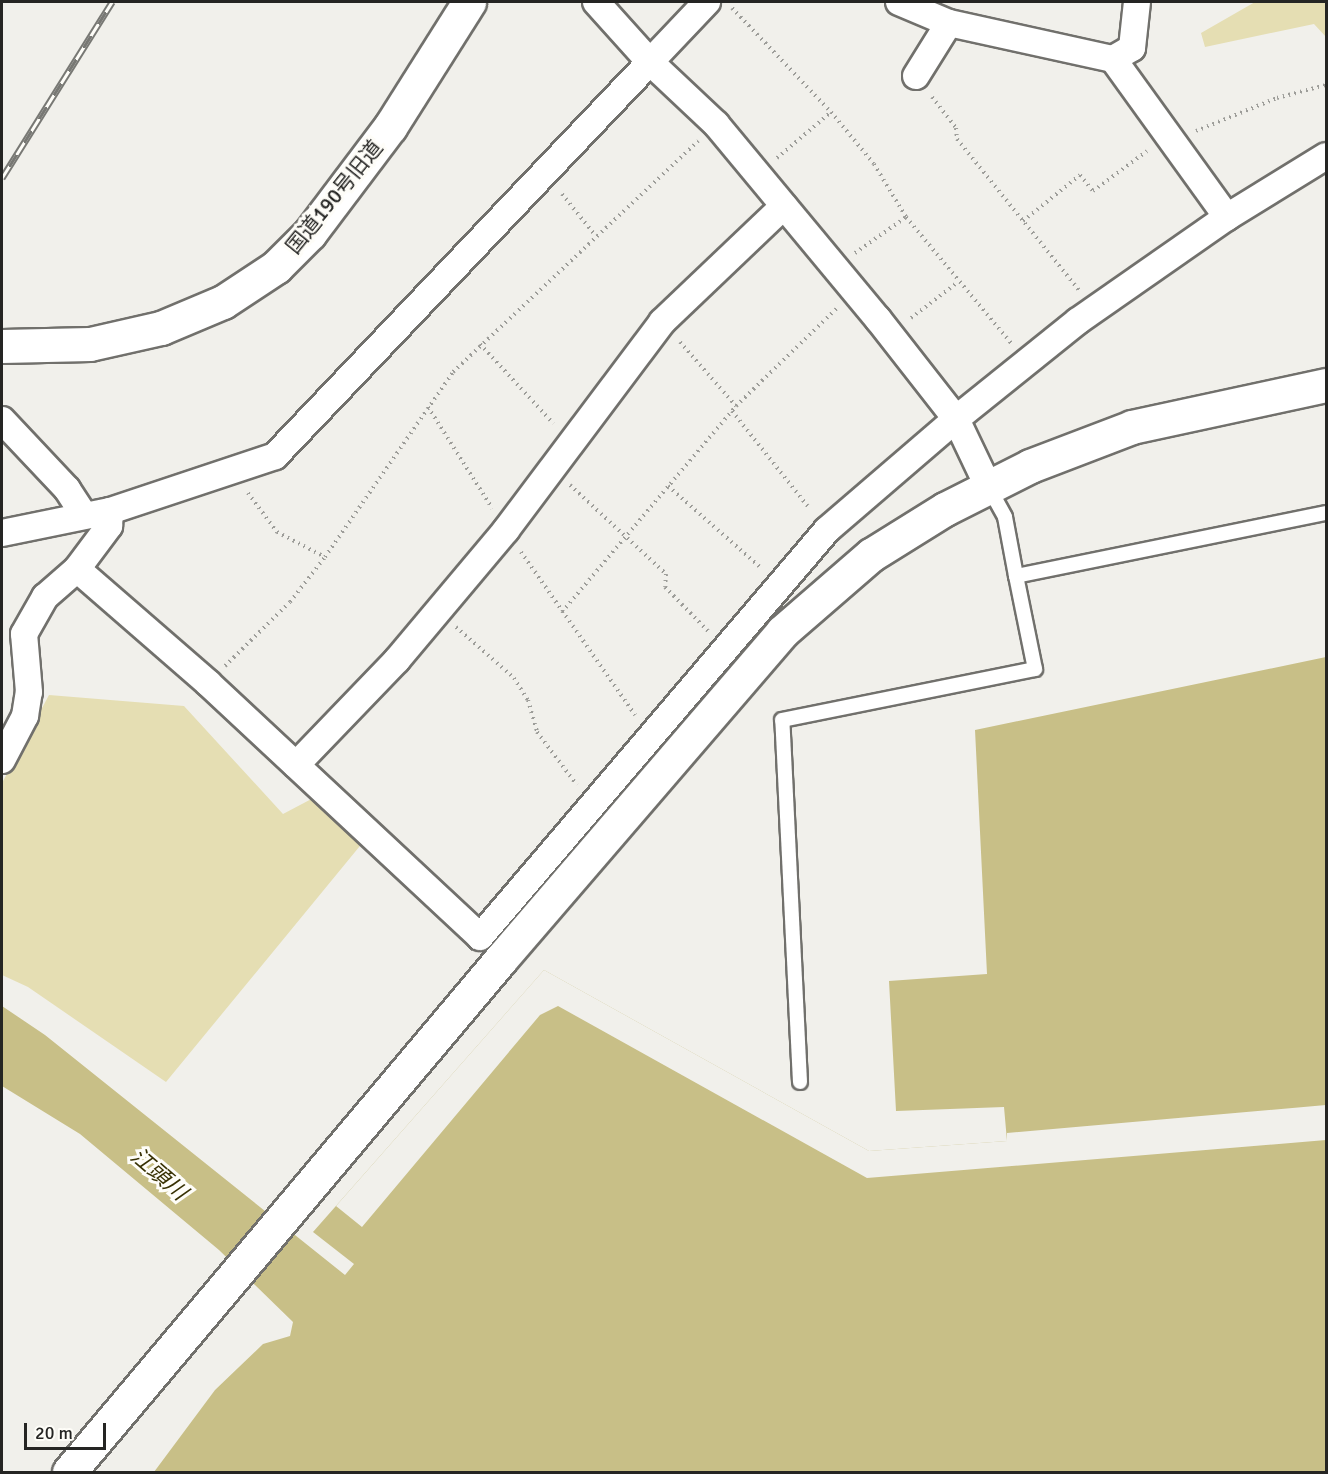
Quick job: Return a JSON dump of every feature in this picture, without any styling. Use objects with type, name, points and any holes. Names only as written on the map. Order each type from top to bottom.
[{"type":"street","name":"国道190号旧道","points":[[2,346],[90,344],[160,328],[223,302],[268,273],[310,234],[340,195],[390,127],[469,2]]},
{"type":"street","points":[[596,2],[650,62],[716,124],[890,335],[956,419],[988,486]]},
{"type":"street","points":[[2,533],[83,514],[110,511],[233,473],[275,456],[707,2]]},
{"type":"street","points":[[899,2],[949,23],[1113,59],[1227,216]]},
{"type":"street","points":[[1113,59],[1132,48],[1137,2]]},
{"type":"street","points":[[916,76],[949,23]]},
{"type":"street","points":[[77,569],[208,684],[480,937],[649,735],[827,530],[956,419],[1094,310],[1227,216],[1326,156]]},
{"type":"street","points":[[296,765],[438,611],[506,530],[662,322],[784,206]]},
{"type":"street","points":[[69,1473],[288,1210],[783,632],[871,555],[988,486],[1132,427],[1326,385]]},
{"type":"street","points":[[2,420],[67,489],[83,514]]},
{"type":"street","points":[[2,760],[25,716],[29,692],[24,634],[45,597],[77,569],[109,526],[110,511]]},
{"type":"lane","points":[[800,1082],[783,720],[1035,669],[1005,517],[988,486]]},
{"type":"lane","points":[[1016,576],[1326,513]]},
{"type":"path","points":[[726,2],[831,112],[874,164],[906,216],[958,282],[1027,362]]},
{"type":"path","points":[[916,76],[956,128],[957,139],[1094,310]]},
{"type":"path","points":[[757,174],[831,112]]},
{"type":"path","points":[[208,684],[290,602],[325,557],[453,372],[595,235],[716,124]]},
{"type":"path","points":[[544,171],[595,235]]},
{"type":"path","points":[[835,268],[906,216]]},
{"type":"path","points":[[890,335],[958,282]]},
{"type":"path","points":[[562,612],[736,406],[854,291]]},
{"type":"path","points":[[662,322],[736,406]]},
{"type":"path","points":[[480,344],[571,442]]},
{"type":"path","points":[[429,407],[506,530],[649,735]]},
{"type":"path","points":[[732,411],[827,530]]},
{"type":"path","points":[[553,467],[625,538],[666,574],[665,587],[725,648]]},
{"type":"path","points":[[233,473],[278,532],[325,557]]},
{"type":"path","points":[[668,486],[780,584]]},
{"type":"path","points":[[438,611],[514,678],[528,700],[537,732],[592,805]]},
{"type":"shaded area","points":[[1255,2],[1326,2],[1326,37],[1314,24],[1205,47],[1201,33]]},
{"type":"shaded area","points":[[49,695],[184,706],[283,814],[319,795],[364,841],[166,1082],[28,987],[2,975],[2,783]]},
{"type":"water","name":"江頭川","points":[[1326,657],[1326,1472],[154,1472],[215,1390],[263,1344],[290,1336],[293,1322],[219,1250],[80,1134],[2,1086],[2,1006],[45,1035],[345,1275],[354,1264],[313,1232],[544,970],[869,1151],[1007,1141],[1004,1107],[896,1111],[889,981],[987,974],[975,730]]},
{"type":"pier","points":[[544,970],[869,1151],[1007,1141],[1007,1133],[1326,1105],[1326,1140],[867,1178],[558,1006],[540,1015],[362,1227],[336,1206]]},
{"type":"railway","points":[[2,178],[112,2]]}]
